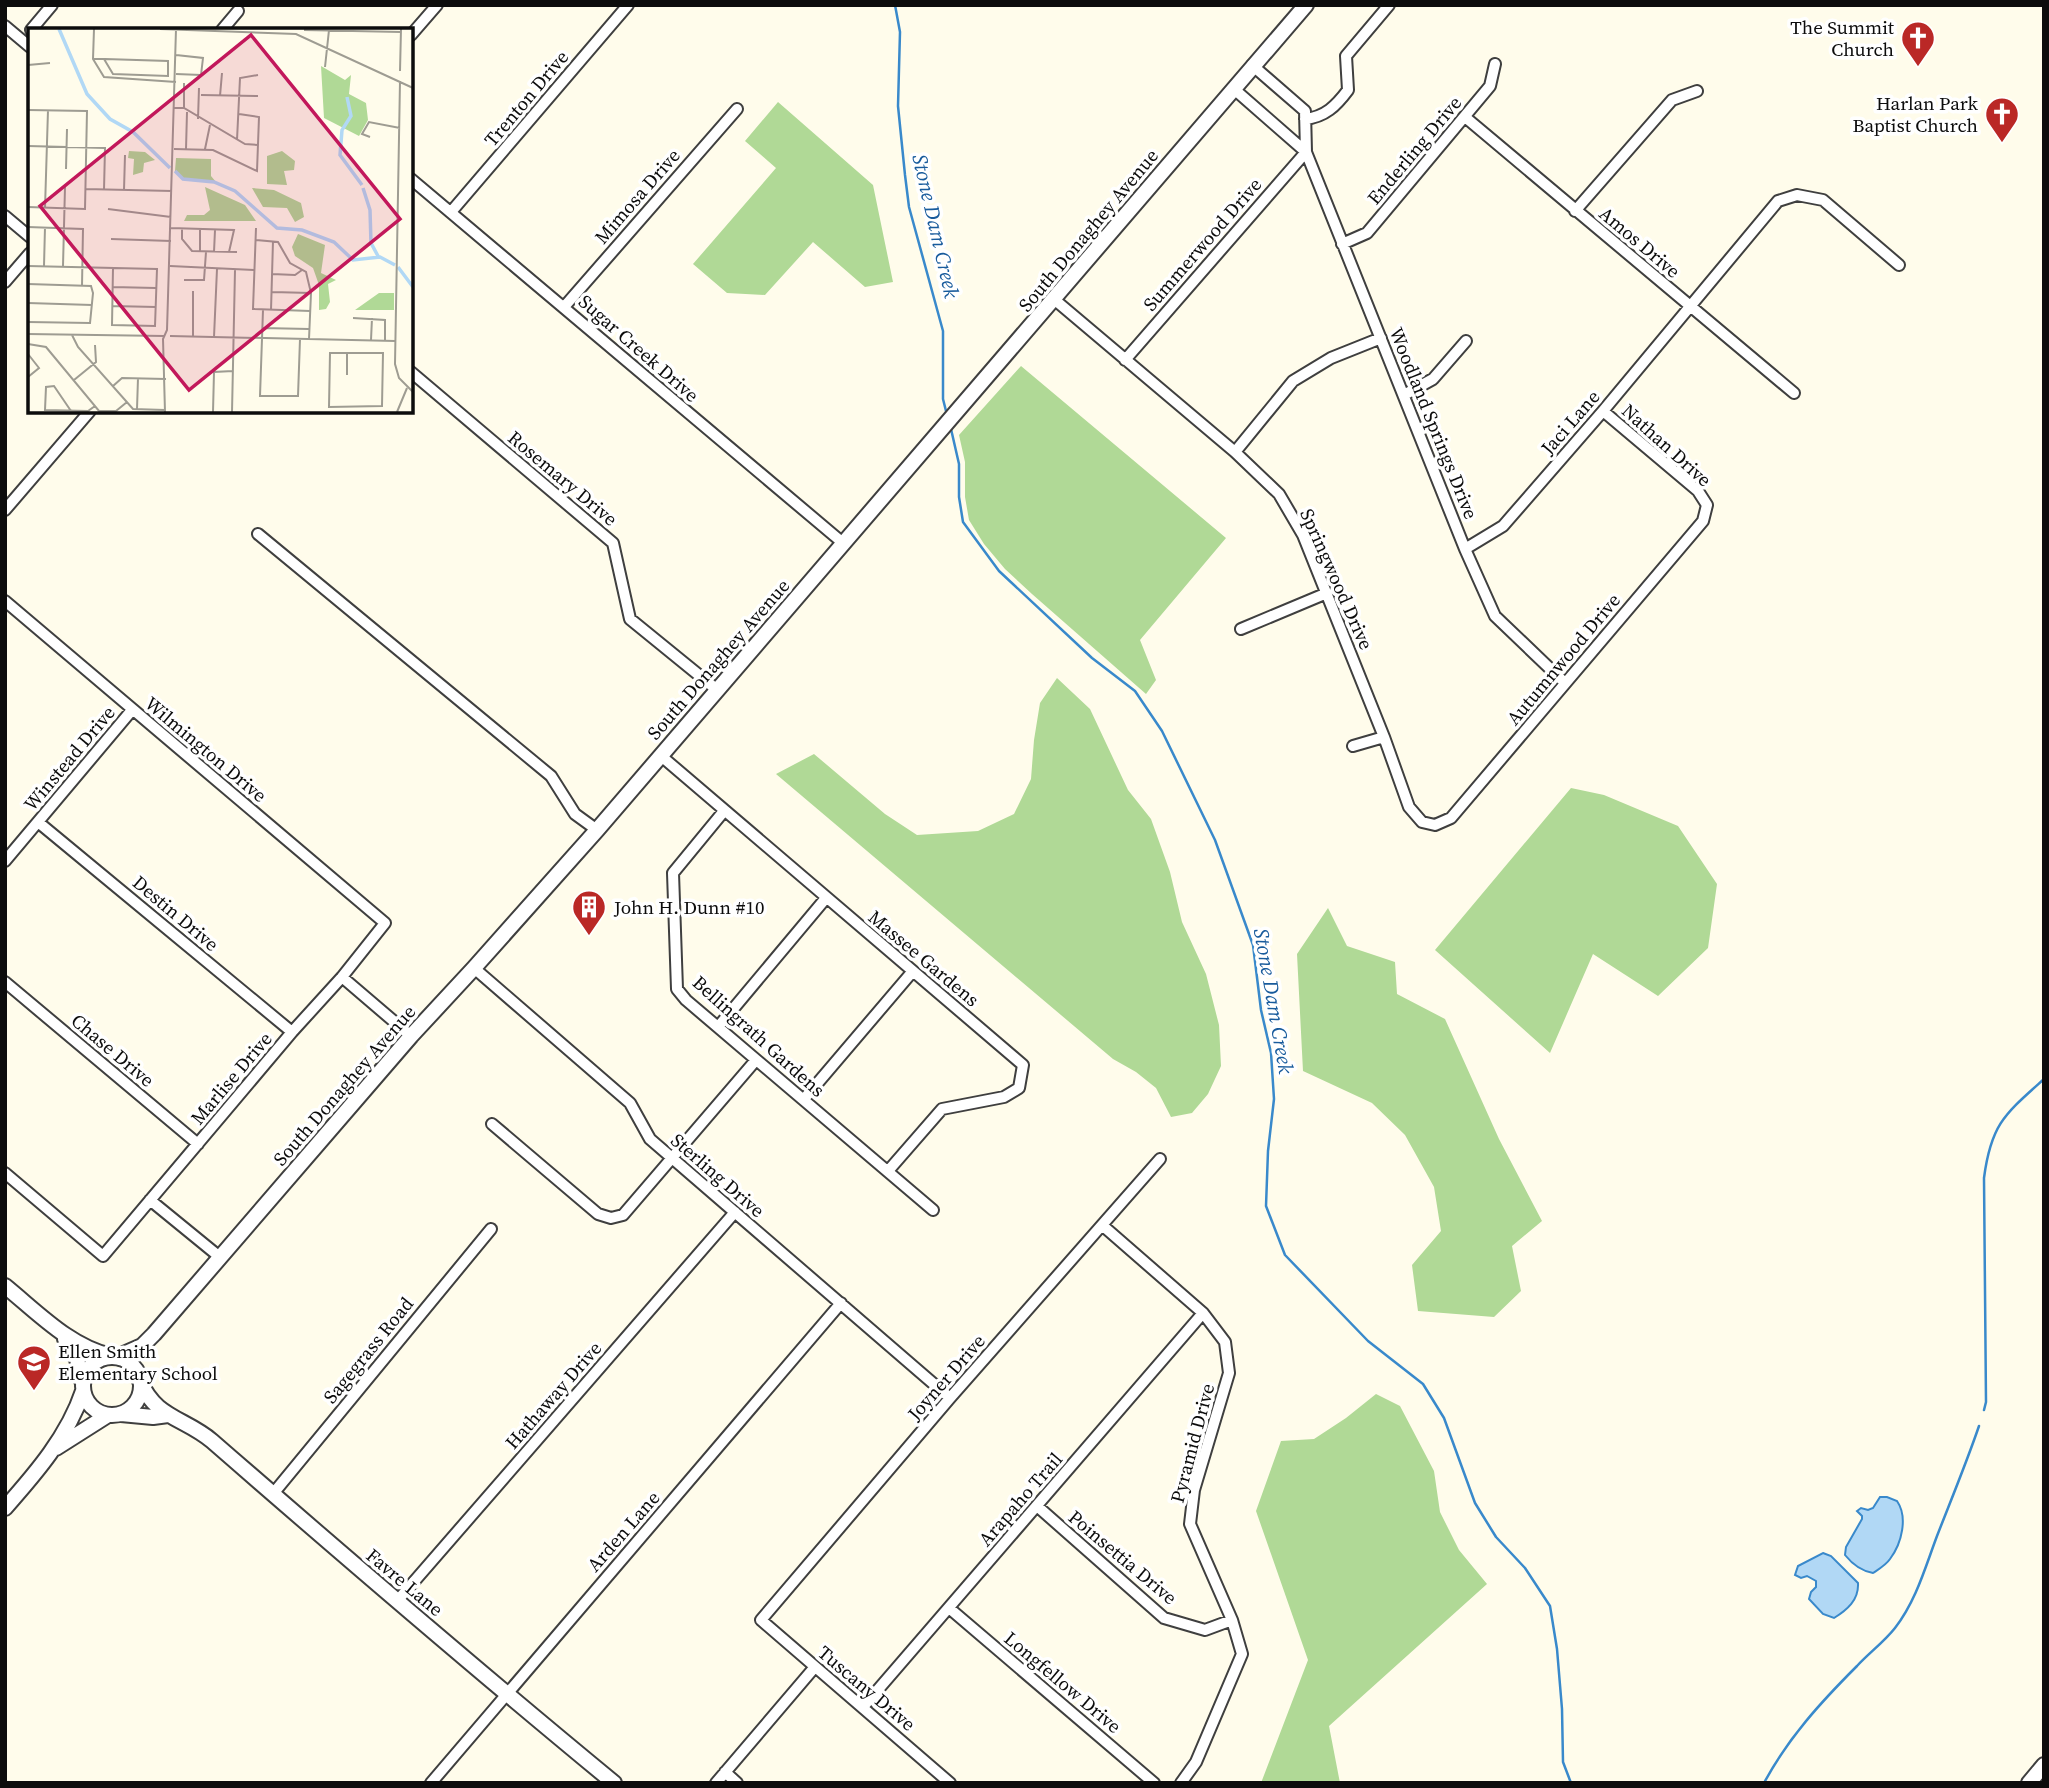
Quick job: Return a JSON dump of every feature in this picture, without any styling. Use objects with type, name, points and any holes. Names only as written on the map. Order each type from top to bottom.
[{"type":"street","points":[[32,28],[52,5]]},
{"type":"street","points":[[413,33],[437,5]]},
{"type":"street","name":"Trenton Drive","points":[[452,212],[628,5]]},
{"type":"street","name":"South Donaghey Avenue","points":[[115,1357],[142,1346],[221,1258],[411,1036],[597,830],[1306,5]]},
{"type":"street","points":[[1252,65],[1305,111],[1305,119],[1317,118],[1335,107],[1348,90],[1346,56],[1389,5]]},
{"type":"street","points":[[224,28],[238,11]]},
{"type":"street","points":[[5,26],[26,43]]},
{"type":"street","name":"Enderling Drive","points":[[1342,244],[1367,233],[1490,86],[1495,64]]},
{"type":"street","name":"Woodland Springs Drive","points":[[1234,89],[1306,152]]},
{"type":"street","points":[[1575,211],[1672,100],[1697,91]]},
{"type":"street","name":"Mimosa Drive","points":[[564,307],[737,109]]},
{"type":"street","name":"Amos Drive","points":[[1465,117],[1794,393]]},
{"type":"street","name":"Woodland Springs Drive","points":[[1305,119],[1306,152],[1465,549],[1495,617],[1565,683]]},
{"type":"street","name":"Summerwood Drive","points":[[1125,360],[1306,152]]},
{"type":"street","name":"Sugar Creek Drive","points":[[413,180],[843,543]]},
{"type":"street","name":"Jaci Lane","points":[[1465,549],[1503,526],[1779,201],[1797,195],[1823,200],[1899,265]]},
{"type":"street","points":[[5,216],[28,235]]},
{"type":"street","points":[[5,282],[28,255]]},
{"type":"street","name":"Springwood Drive","points":[[1055,300],[1235,452],[1279,494],[1303,535],[1384,737],[1409,807],[1422,822],[1435,825]]},
{"type":"street","points":[[1235,452],[1293,381],[1331,358],[1381,338]]},
{"type":"street","points":[[1404,395],[1433,379],[1466,341]]},
{"type":"street","name":"Rosemary Drive","points":[[413,374],[613,543],[630,619],[716,689]]},
{"type":"street","name":"Nathan Drive","points":[[1603,411],[1698,491],[1707,505]]},
{"type":"street","points":[[5,510],[88,413]]},
{"type":"street","name":"Autumnwood Drive","points":[[1435,825],[1451,818],[1703,521],[1707,505]]},
{"type":"street","points":[[258,534],[551,776],[575,814],[597,830]]},
{"type":"street","points":[[1241,629],[1327,593]]},
{"type":"street","name":"Wilmington Drive","points":[[5,601],[385,923]]},
{"type":"street","name":"Winstead Drive","points":[[5,861],[132,710]]},
{"type":"street","points":[[1353,746],[1384,737]]},
{"type":"street","name":"Massee Gardens","points":[[660,755],[1023,1065],[1019,1088],[1004,1097],[942,1109],[888,1171]]},
{"type":"street","name":"Bellingrath Gardens","points":[[724,811],[673,873],[677,989],[686,1000],[933,1210]]},
{"type":"street","name":"Destin Drive","points":[[38,822],[292,1032]]},
{"type":"street","points":[[718,1027],[826,898]]},
{"type":"street","name":"Marlise Drive","points":[[5,1173],[103,1255],[342,977],[385,923]]},
{"type":"street","name":"Sterling Drive","points":[[474,968],[629,1103],[650,1139],[950,1398]]},
{"type":"street","points":[[804,1099],[913,971]]},
{"type":"street","points":[[342,977],[411,1036]]},
{"type":"street","name":"Chase Drive","points":[[5,982],[198,1144]]},
{"type":"street","points":[[492,1124],[598,1214],[611,1218],[624,1214],[756,1060]]},
{"type":"street","name":"Joyner Drive","points":[[761,1620],[950,1398],[1160,1159]]},
{"type":"street","points":[[150,1200],[221,1258]]},
{"type":"street","name":"Hathaway Drive","points":[[398,1600],[735,1212]]},
{"type":"street","name":"Pyramid Drive","points":[[1102,1225],[1203,1313],[1225,1342],[1229,1373],[1194,1490],[1190,1524],[1232,1620],[1242,1654],[1196,1762],[1181,1783]]},
{"type":"street","name":"Sagegrass Road","points":[[272,1494],[491,1229]]},
{"type":"street","points":[[5,1286],[58,1329],[87,1348],[115,1357],[135,1368],[140,1379],[141,1389],[135,1404],[52,1451]]},
{"type":"street","name":"Arden Lane","points":[[431,1783],[841,1303]]},
{"type":"street","name":"Arapaho Trail","points":[[863,1707],[1203,1313]]},
{"type":"street","points":[[58,1329],[73,1349],[82,1386],[91,1407],[114,1415]]},
{"type":"street","name":"South Donaghey Avenue","points":[[140,1379],[154,1334]]},
{"type":"street","points":[[5,1508],[52,1451],[78,1406],[90,1366],[104,1358],[115,1357]]},
{"type":"street","name":"Favre Lane","points":[[140,1379],[151,1401],[168,1415],[209,1438],[506,1694],[614,1783]]},
{"type":"street","name":"Favre Lane","points":[[114,1415],[168,1415]]},
{"type":"street","name":"Poinsettia Drive","points":[[1037,1506],[1164,1618],[1205,1630],[1232,1620]]},
{"type":"street","name":"Longfellow Drive","points":[[949,1608],[1154,1783]]},
{"type":"street","name":"Tuscany Drive","points":[[761,1620],[950,1783]]},
{"type":"street","points":[[716,1783],[814,1668]]},
{"type":"street","points":[[2028,1783],[2044,1765]]},
{"type":"street","points":[[725,1772],[737,1783]]},
{"type":"green space","points":[[778,102],[873,185],[893,282],[865,287],[813,242],[765,295],[727,293],[693,264],[776,168],[745,141]]},
{"type":"green space","points":[[1021,366],[1226,538],[1140,640],[1156,680],[1146,694],[1005,569],[984,544],[969,520],[965,497],[965,462],[959,435]]},
{"type":"green space","points":[[1057,678],[1090,709],[1128,790],[1151,819],[1170,872],[1182,922],[1206,974],[1219,1025],[1221,1066],[1208,1094],[1192,1113],[1171,1117],[1156,1088],[1113,1059],[776,774],[814,754],[885,814],[917,835],[978,831],[1014,814],[1031,779],[1040,703]]},
{"type":"green space","points":[[1571,788],[1604,795],[1678,826],[1717,884],[1708,948],[1658,996],[1593,954],[1550,1053],[1435,950]]},
{"type":"green space","points":[[1328,908],[1347,946],[1395,962],[1397,994],[1445,1019],[1499,1139],[1542,1221],[1512,1246],[1521,1291],[1494,1317],[1418,1311],[1412,1265],[1441,1231],[1434,1187],[1405,1135],[1372,1103],[1303,1071],[1297,954]]},
{"type":"green space","points":[[1376,1394],[1400,1406],[1434,1471],[1440,1512],[1459,1550],[1487,1584],[1329,1726],[1340,1783],[1261,1783],[1308,1660],[1256,1511],[1281,1441],[1314,1439]]},
{"type":"water","points":[[1880,1497],[1897,1501],[1903,1522],[1898,1545],[1890,1559],[1873,1573],[1857,1567],[1845,1555],[1846,1547],[1862,1519],[1857,1511],[1861,1508],[1873,1508]]},
{"type":"water","points":[[1823,1553],[1831,1556],[1858,1583],[1851,1604],[1834,1618],[1823,1614],[1809,1599],[1816,1587],[1816,1581],[1807,1576],[1801,1578],[1795,1575],[1798,1566]]},
{"type":"waterway","name":"Stone Dam Creek","points":[[895,5],[900,32],[898,106],[909,207],[943,331],[943,399],[947,415]]},
{"type":"waterway","name":"Stone Dam Creek","points":[[951,429],[959,464],[959,497],[963,522],[999,571],[1092,658],[1135,691],[1162,731],[1215,840],[1253,945],[1261,1010],[1271,1053],[1274,1099],[1268,1151],[1266,1206],[1285,1255],[1368,1341],[1423,1384],[1444,1418],[1475,1503],[1496,1537],[1525,1568],[1550,1606],[1557,1649],[1563,1762],[1571,1783]]},
{"type":"waterway","points":[[1984,1410],[1984,1178],[1987,1160],[2002,1121],[2044,1079]]},
{"type":"waterway","points":[[1764,1783],[1806,1721],[1891,1633],[1909,1607],[1979,1426]]},
{"type":"place","name":"The Summit Church","points":[[1918,68]]},
{"type":"place","name":"Harlan Park Baptist Church","points":[[2002,144]]},
{"type":"place","name":"John H. Dunn #10","points":[[589,937]]},
{"type":"place","name":"Ellen Smith Elementary School","points":[[34,1392]]}]
